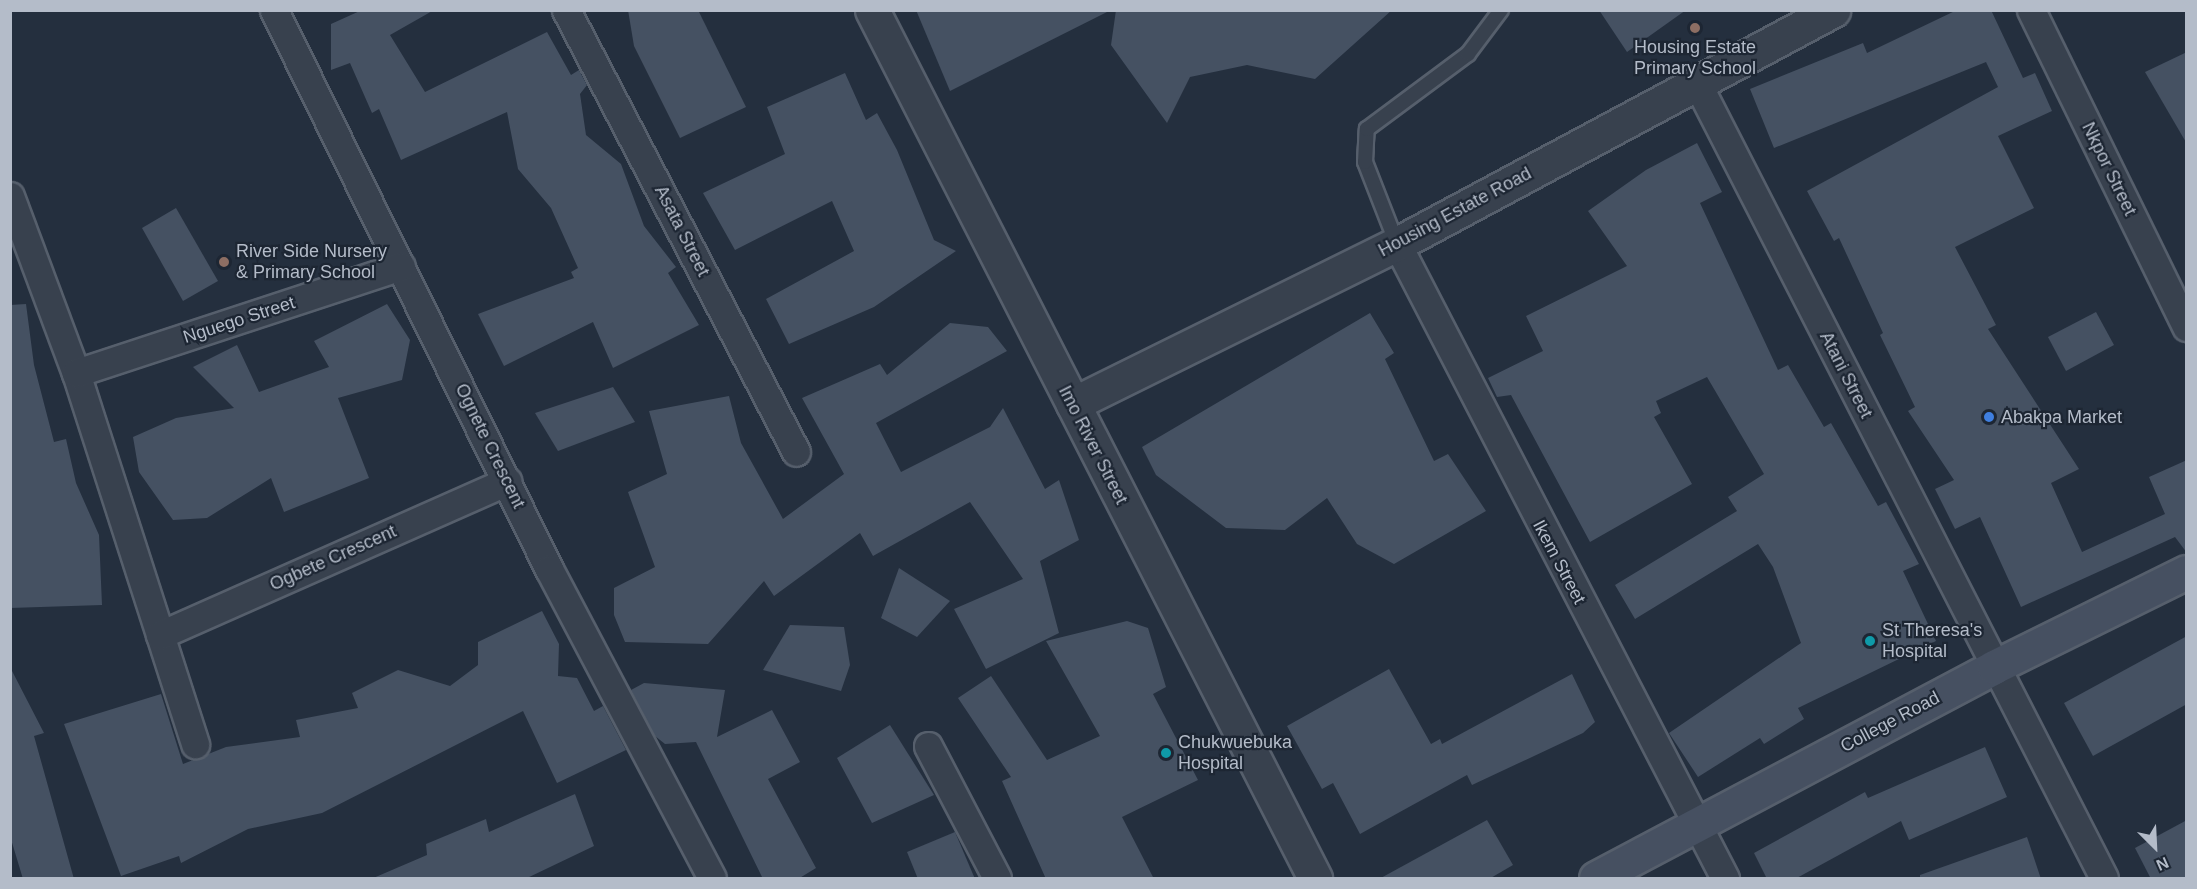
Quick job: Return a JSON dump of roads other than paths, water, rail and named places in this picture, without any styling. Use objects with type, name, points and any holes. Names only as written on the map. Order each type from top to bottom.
[{"type":"main road","name":"College Road","points":[[1596,879],[1994,667],[2187,572]]},
{"type":"street","name":"Ognete Crescent","points":[[274,10],[507,481],[707,877]]},
{"type":"street","name":"Asata Street","points":[[566,10],[796,453]]},
{"type":"street","name":"Imo River Street","points":[[872,10],[1315,879]]},
{"type":"street","name":"Housing Estate Road","points":[[1073,404],[1397,244],[1833,10]]},
{"type":"street","name":"Nkpor Street","points":[[2031,10],[2187,327]]},
{"type":"street","name":"Atani Street","points":[[1697,83],[2104,879]]},
{"type":"street","points":[[10,196],[76,373],[195,744]]},
{"type":"street","name":"Ikem Street","points":[[1397,244],[1725,879]]},
{"type":"street","name":"Nguego Street","points":[[76,373],[401,266]]},
{"type":"street","name":"Ogbete Crescent","points":[[160,635],[507,481]]},
{"type":"street","points":[[928,746],[997,879]]},
{"type":"lane","points":[[1397,244],[1365,162],[1367,129],[1468,54],[1501,10]]},
{"type":"place","name":"Housing Estate Primary School","points":[[1695,28]]},
{"type":"place","name":"River Side Nursery & Primary School","points":[[224,262]]},
{"type":"place","name":"Abakpa Market","points":[[1989,417]]},
{"type":"place","name":"St Theresa's Hospital","points":[[1870,641]]},
{"type":"place","name":"Chukwuebuka Hospital","points":[[1166,753]]}]
